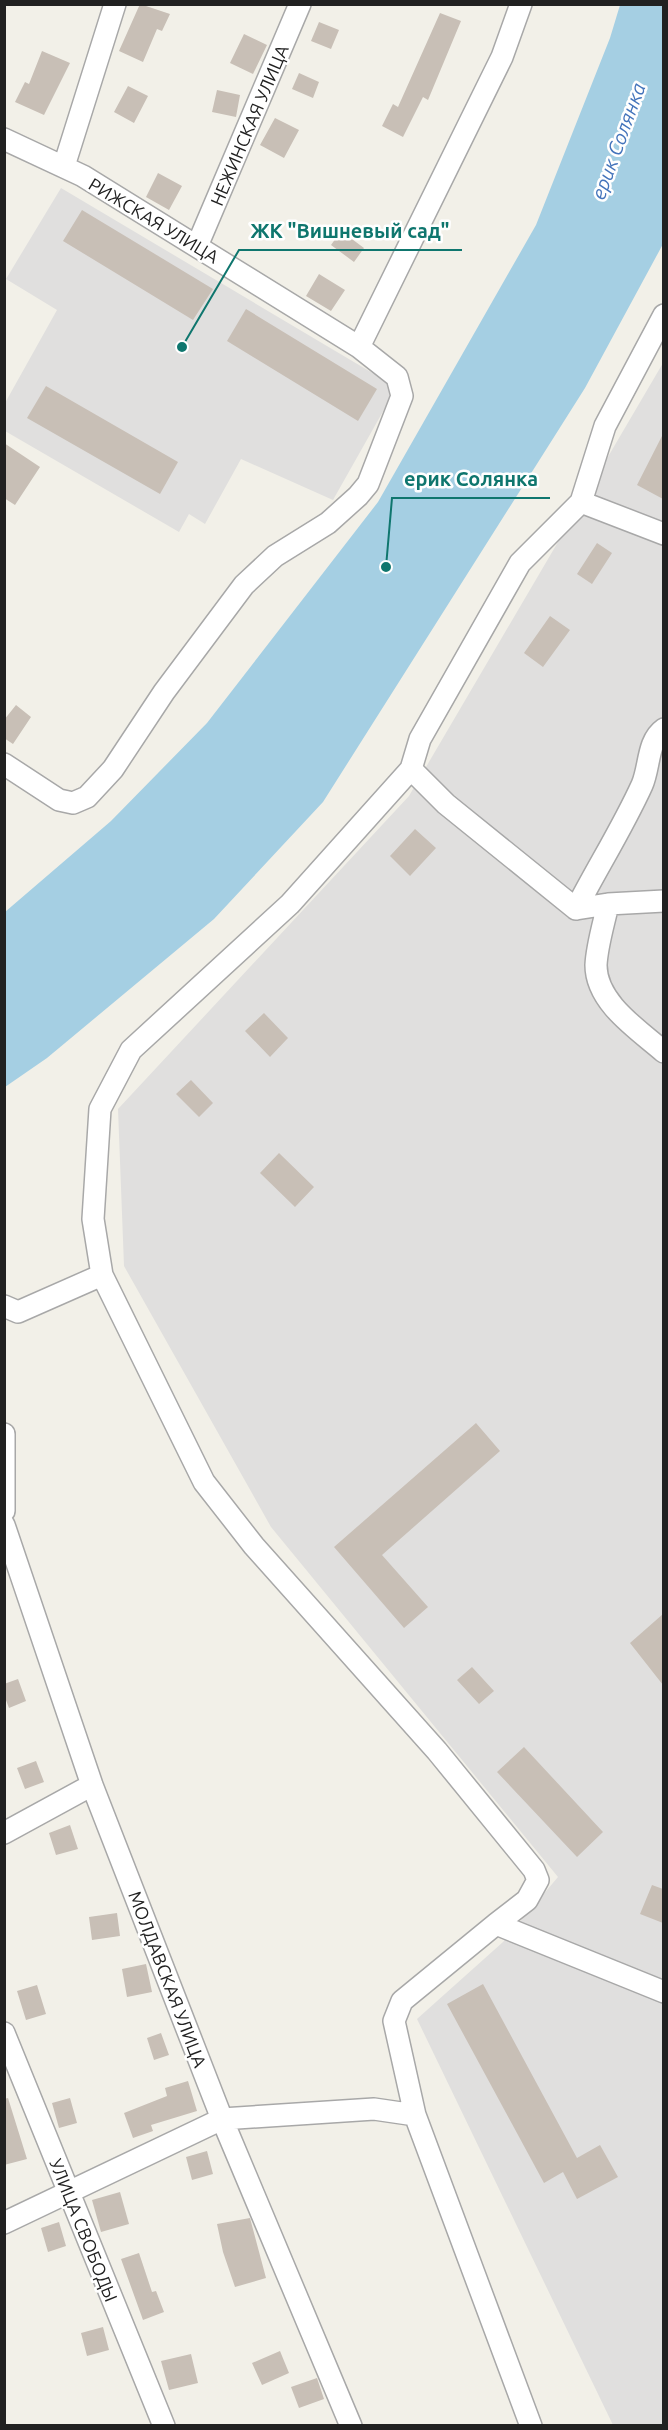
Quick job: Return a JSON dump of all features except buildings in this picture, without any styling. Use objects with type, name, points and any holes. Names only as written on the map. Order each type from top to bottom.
[{"type":"street","points":[[64,166],[116,4]]},
{"type":"street","name":"НЕЖИНСКАЯ УЛИЦА","points":[[197,246],[300,4]]},
{"type":"street","points":[[359,347],[502,57],[521,4]]},
{"type":"street","name":"РИЖСКАЯ УЛИЦА","points":[[4,139],[64,166],[359,347],[397,378],[402,396],[368,484],[328,523],[275,556],[244,585],[164,692],[113,769],[87,797],[73,802],[59,800],[4,764]]},
{"type":"street","points":[[531,2426],[415,2115],[394,2021],[402,2001],[527,1900],[538,1880],[534,1870],[430,1743],[254,1546],[204,1482],[102,1275],[93,1219],[100,1109],[131,1050],[290,904],[411,769],[420,739],[520,563],[581,502],[606,426],[663,315]]},
{"type":"street","points":[[581,502],[663,534]]},
{"type":"street","points":[[576,909],[642,784],[651,748],[663,729]]},
{"type":"street","points":[[411,769],[446,804],[576,909],[608,904],[663,901]]},
{"type":"street","points":[[608,904],[596,966],[602,989],[615,1008],[663,1052]]},
{"type":"street","points":[[4,1306],[18,1312],[102,1275]]},
{"type":"street","points":[[4,1434],[4,1511]]},
{"type":"street","name":"МОЛДАВСКАЯ УЛИЦА","points":[[4,1525],[92,1785],[222,2120],[351,2426]]},
{"type":"street","points":[[4,1833],[92,1785]]},
{"type":"street","points":[[496,1924],[663,1992]]},
{"type":"street","name":"УЛИЦА СВОБОДЫ","points":[[4,2033],[164,2426]]},
{"type":"street","points":[[4,2223],[222,2120],[374,2109],[415,2115]]},
{"type":"shaded area","points":[[61,188],[391,384],[390,399],[333,500],[241,459],[205,524],[189,514],[179,532],[5,431],[5,403],[57,310],[6,279]]},
{"type":"shaded area","points":[[663,363],[663,2425],[613,2425],[417,2019],[503,1942],[558,1877],[271,1527],[124,1266],[118,1109],[409,796]]},
{"type":"water","points":[[620,5],[663,5],[663,244],[585,388],[323,802],[214,919],[47,1058],[5,1087],[5,912],[111,821],[207,723],[378,502],[536,225],[610,38]]},
{"type":"place","name":"ЖК \"Вишневый сад\"","points":[[182,347]]},
{"type":"place","name":"ерик Солянка","points":[[386,567]]}]
